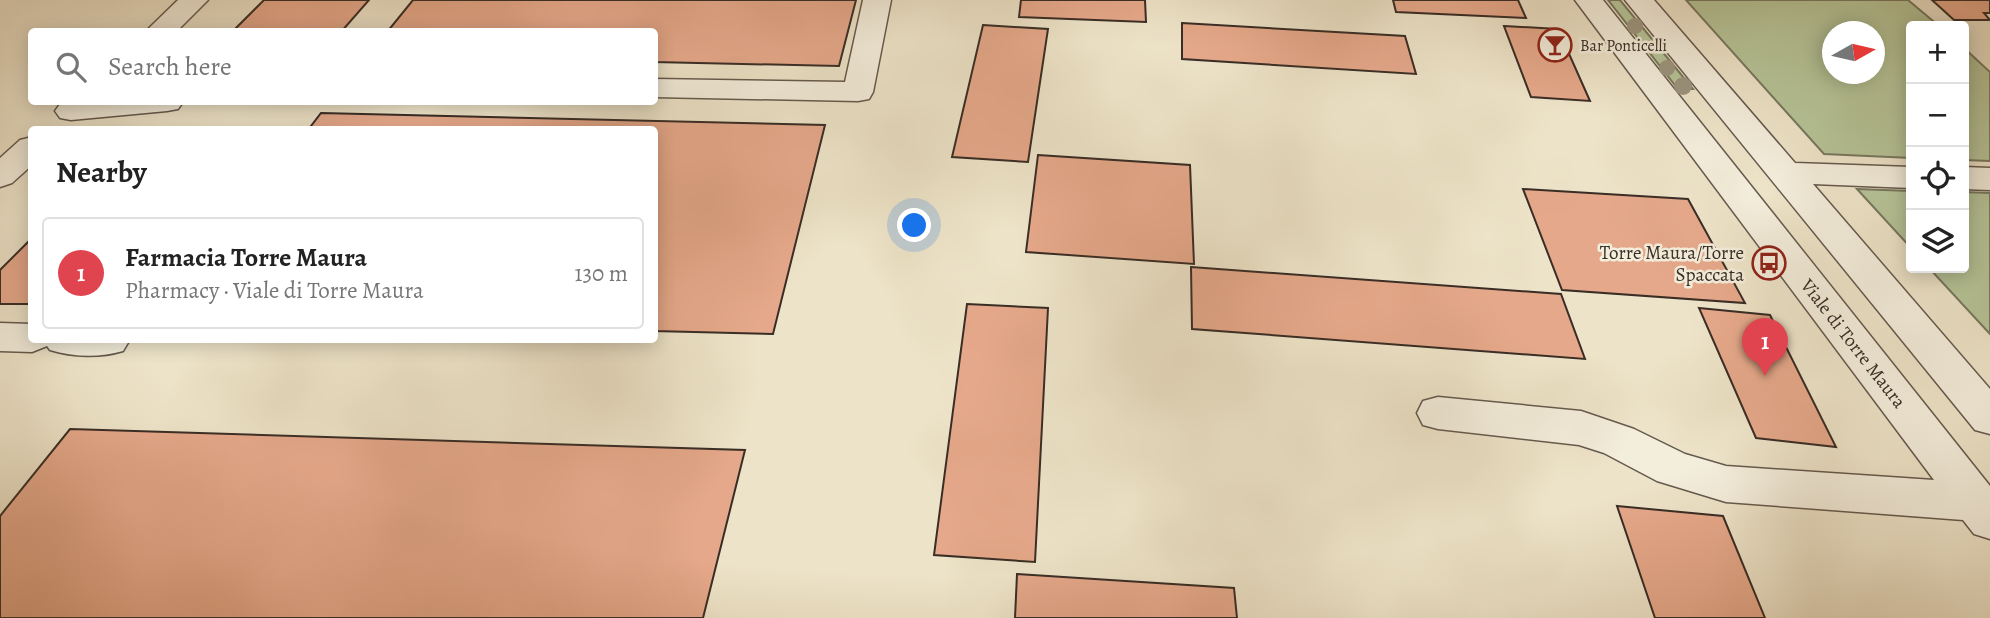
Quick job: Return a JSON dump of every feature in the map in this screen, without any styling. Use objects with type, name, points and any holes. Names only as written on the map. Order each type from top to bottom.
[{"type":"street","points":[[163,28],[194,0]]},
{"type":"street","points":[[658,88],[858,92],[877,0]]},
{"type":"street","name":"Viale di Torre Maura","points":[[1589,0],[1983,511]]},
{"type":"street","points":[[1639,0],[1990,418]]},
{"type":"street","points":[[68,114],[142,105]]},
{"type":"street","points":[[0,176],[28,151]]},
{"type":"street","points":[[1785,173],[1906,177]]},
{"type":"street","points":[[1969,178],[1990,179]]},
{"type":"street","points":[[0,337],[28,338]]},
{"type":"street","points":[[1438,413],[1581,428],[1619,441],[1673,468],[1726,484],[1983,511]]},
{"type":"green space","points":[[1608,0],[1620,0],[1693,89],[1678,89]]},
{"type":"green space","points":[[1686,0],[1908,0],[1933,21],[1906,21],[1906,158],[1824,154]]},
{"type":"green space","points":[[1969,53],[1990,72],[1990,161],[1969,160]]},
{"type":"green space","points":[[1857,189],[1906,191],[1906,243]]},
{"type":"green space","points":[[1969,192],[1990,193],[1990,334],[1934,273],[1969,273]]},
{"type":"building","points":[[264,0],[369,0],[344,28],[236,28]]},
{"type":"building","points":[[413,0],[856,0],[839,66],[658,62],[658,28],[390,28]]},
{"type":"building","points":[[1021,0],[1145,0],[1146,22],[1019,17]]},
{"type":"building","points":[[1393,0],[1518,0],[1526,18],[1396,12]]},
{"type":"building","points":[[1932,0],[1990,0],[1990,13],[1984,13],[1990,20],[1954,20]]},
{"type":"building","points":[[1182,23],[1405,36],[1416,74],[1182,59]]},
{"type":"building","points":[[983,25],[1048,29],[1028,162],[952,157]]},
{"type":"building","points":[[1504,26],[1558,29],[1590,101],[1531,97]]},
{"type":"building","points":[[321,113],[825,125],[773,334],[658,331],[658,126],[311,126]]},
{"type":"building","points":[[1038,155],[1190,165],[1194,264],[1026,252]]},
{"type":"building","points":[[1523,189],[1688,199],[1745,303],[1562,290]]},
{"type":"building","points":[[28,242],[28,304],[0,304],[0,270]]},
{"type":"building","points":[[1191,267],[1561,294],[1585,359],[1192,329]]},
{"type":"building","points":[[967,304],[1048,308],[1035,562],[934,555]]},
{"type":"building","points":[[1699,308],[1770,315],[1836,447],[1756,438]]},
{"type":"building","points":[[70,429],[745,450],[703,618],[0,618],[0,516]]},
{"type":"building","points":[[1617,506],[1723,516],[1765,618],[1655,618]]},
{"type":"building","points":[[1017,574],[1234,588],[1237,618],[1015,618]]},
{"type":"place","name":"Bar Ponticelli","points":[[1555,45]]},
{"type":"place","name":"Torre Maura/Torre Spaccata","points":[[1769,263]]},
{"type":"place","name":"Farmacia Torre Maura","points":[[1765,376]]}]
